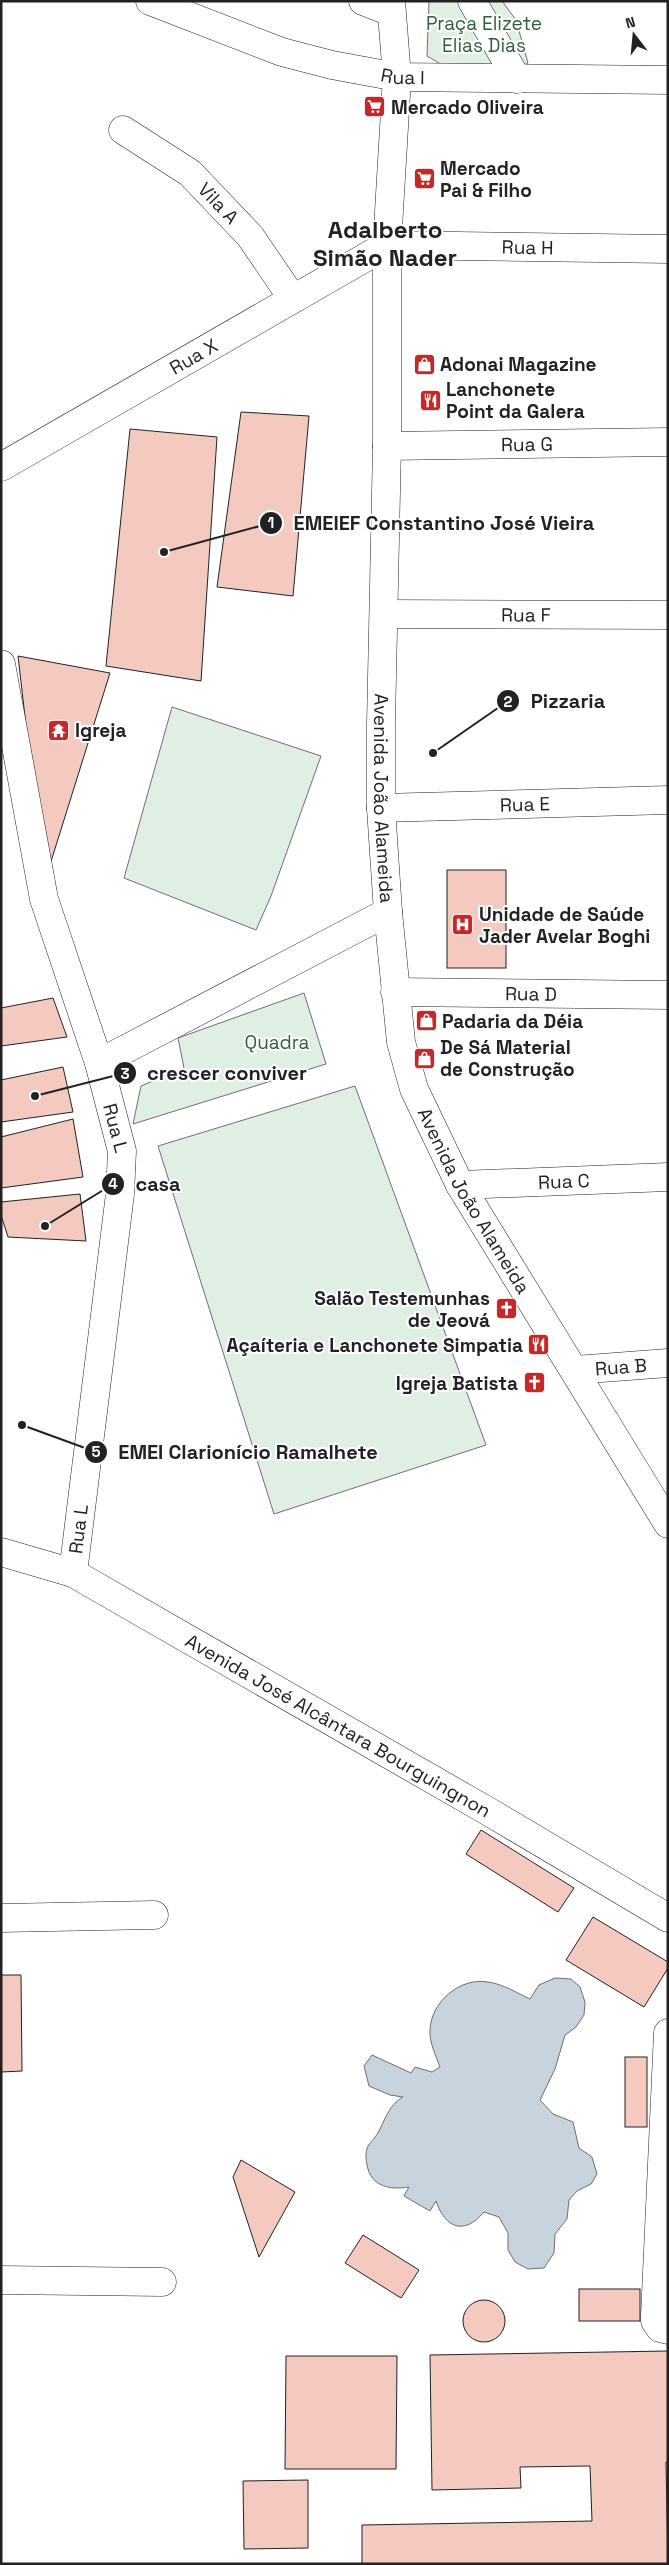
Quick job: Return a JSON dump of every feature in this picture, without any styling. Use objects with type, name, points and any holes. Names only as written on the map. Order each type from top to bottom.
[{"type":"street","name":"Rua I","points":[[150,1],[282,52],[332,65],[397,78],[668,80]]},
{"type":"street","points":[[363,1],[391,7]]},
{"type":"street","points":[[472,1],[518,79]]},
{"type":"street","name":"Avenida João Alameida","points":[[391,7],[397,78],[387,245],[387,446],[381,808],[388,912],[401,1042],[414,1089],[460,1185],[668,1524]]},
{"type":"street","name":"Vila A","points":[[123,130],[190,173],[250,236],[293,299]]},
{"type":"street","name":"Rua H","points":[[387,245],[668,249]]},
{"type":"street","name":"Rua X","points":[[1,467],[387,245]]},
{"type":"street","name":"Rua G","points":[[387,446],[668,442]]},
{"type":"street","name":"Rua F","points":[[385,614],[668,615]]},
{"type":"street","name":"Rua L","points":[[1,664],[44,899],[99,1063],[122,1151],[120,1194],[73,1573]]},
{"type":"street","name":"Rua E","points":[[381,808],[668,800]]},
{"type":"street","points":[[99,1063],[388,912]]},
{"type":"street","name":"Rua D","points":[[395,992],[668,995]]},
{"type":"street","name":"Rua C","points":[[460,1185],[668,1177]]},
{"type":"street","name":"Rua B","points":[[575,1370],[668,1362]]},
{"type":"street","name":"Avenida José Alcântara Bourguingnon","points":[[1,1552],[73,1573],[490,1813],[668,1918]]},
{"type":"street","points":[[1,1918],[154,1916]]},
{"type":"street","points":[[668,2033],[655,2316],[655,2321],[660,2328],[668,2330]]},
{"type":"street","points":[[1,2280],[162,2282]]},
{"type":"green space","name":"Praça Elizete Elias Dias","points":[[429,1],[502,1],[516,20],[528,63],[516,69],[444,66],[427,56]]},
{"type":"green space","points":[[172,707],[321,756],[271,896],[256,930],[124,878]]},
{"type":"green space","name":"Quadra","points":[[304,993],[326,1064],[133,1124],[141,1086],[184,1068],[178,1038]]},
{"type":"green space","points":[[355,1086],[486,1445],[274,1514],[158,1146]]},
{"type":"shaded area","points":[[555,1978],[571,1979],[580,1987],[585,2002],[584,2015],[576,2027],[565,2035],[555,2069],[540,2100],[553,2114],[573,2122],[579,2148],[592,2157],[597,2174],[591,2184],[577,2191],[569,2200],[567,2219],[555,2234],[554,2253],[544,2268],[528,2269],[515,2262],[508,2250],[508,2233],[499,2217],[484,2212],[477,2220],[469,2224],[456,2226],[444,2217],[436,2201],[430,2211],[404,2196],[409,2187],[388,2187],[373,2178],[367,2165],[367,2148],[378,2133],[392,2107],[403,2097],[390,2095],[369,2086],[364,2066],[372,2055],[411,2073],[415,2067],[432,2072],[440,2067],[431,2039],[432,2020],[441,2001],[449,1994],[467,1983],[478,1981],[494,1983],[530,1999],[539,1985]]},
{"type":"building","points":[[241,412],[309,416],[293,596],[217,587]]},
{"type":"building","points":[[130,429],[217,437],[201,681],[106,666]]},
{"type":"building","name":"Igreja","points":[[18,656],[110,673],[48,871],[33,786]]},
{"type":"building","points":[[447,870],[506,870],[506,968],[447,968]]},
{"type":"building","points":[[53,998],[67,1037],[1,1046],[1,1008]]},
{"type":"building","points":[[63,1067],[73,1112],[1,1122],[1,1080]]},
{"type":"building","points":[[73,1119],[83,1177],[1,1188],[1,1137]]},
{"type":"building","points":[[80,1194],[86,1241],[8,1237],[1,1215],[1,1202]]},
{"type":"building","points":[[481,1830],[574,1888],[558,1912],[466,1854]]},
{"type":"building","points":[[593,1917],[668,1962],[668,1968],[644,2007],[566,1960]]},
{"type":"building","points":[[1,1975],[21,1975],[22,2071],[1,2072]]},
{"type":"building","points":[[625,2057],[647,2057],[647,2127],[625,2127]]},
{"type":"building","points":[[241,2160],[295,2192],[259,2257],[233,2177]]},
{"type":"building","points":[[363,2235],[419,2270],[401,2298],[345,2263]]},
{"type":"building","points":[[579,2289],[640,2289],[640,2321],[579,2321]]},
{"type":"building","points":[[488,2300],[496,2303],[502,2309],[505,2321],[502,2333],[496,2339],[480,2342],[472,2339],[466,2333],[463,2317],[466,2309],[472,2303]]},
{"type":"building","points":[[668,2351],[668,2462],[666,2462],[668,2564],[362,2564],[362,2525],[592,2521],[590,2466],[520,2467],[521,2488],[432,2490],[430,2355]]},
{"type":"building","points":[[286,2356],[397,2356],[396,2469],[285,2469]]},
{"type":"building","points":[[308,2480],[308,2548],[244,2549],[243,2481]]},
{"type":"place","name":"Mercado Oliveira","points":[[375,107]]},
{"type":"place","name":"Mercado Pai & Filho","points":[[424,179]]},
{"type":"place","name":"Adonai Magazine","points":[[424,364]]},
{"type":"place","name":"Lanchonete Point da Galera","points":[[430,400]]},
{"type":"place","name":"EMEIEF Constantino José Vieira","points":[[164,552]]},
{"type":"place","name":"Igreja","points":[[59,730]]},
{"type":"place","name":"Pizzaria","points":[[433,753]]},
{"type":"place","name":"Unidade de Saúde Jader Avelar Boghi","points":[[463,925]]},
{"type":"place","name":"Padaria da Déia","points":[[426,1021]]},
{"type":"place","name":"De Sá Material de Construção","points":[[424,1058]]},
{"type":"place","name":"crescer conviver","points":[[35,1096]]},
{"type":"place","name":"casa","points":[[45,1226]]},
{"type":"place","name":"Salão Testemunhas de Jeová","points":[[506,1309]]},
{"type":"place","name":"Açaíteria e Lanchonete Simpatia","points":[[539,1345]]},
{"type":"place","name":"Igreja Batista","points":[[534,1383]]},
{"type":"place","name":"EMEI Clarionício Ramalhete","points":[[22,1425]]},
{"type":"district","name":"Adalberto Simão Nader","points":[[385,244]]}]
